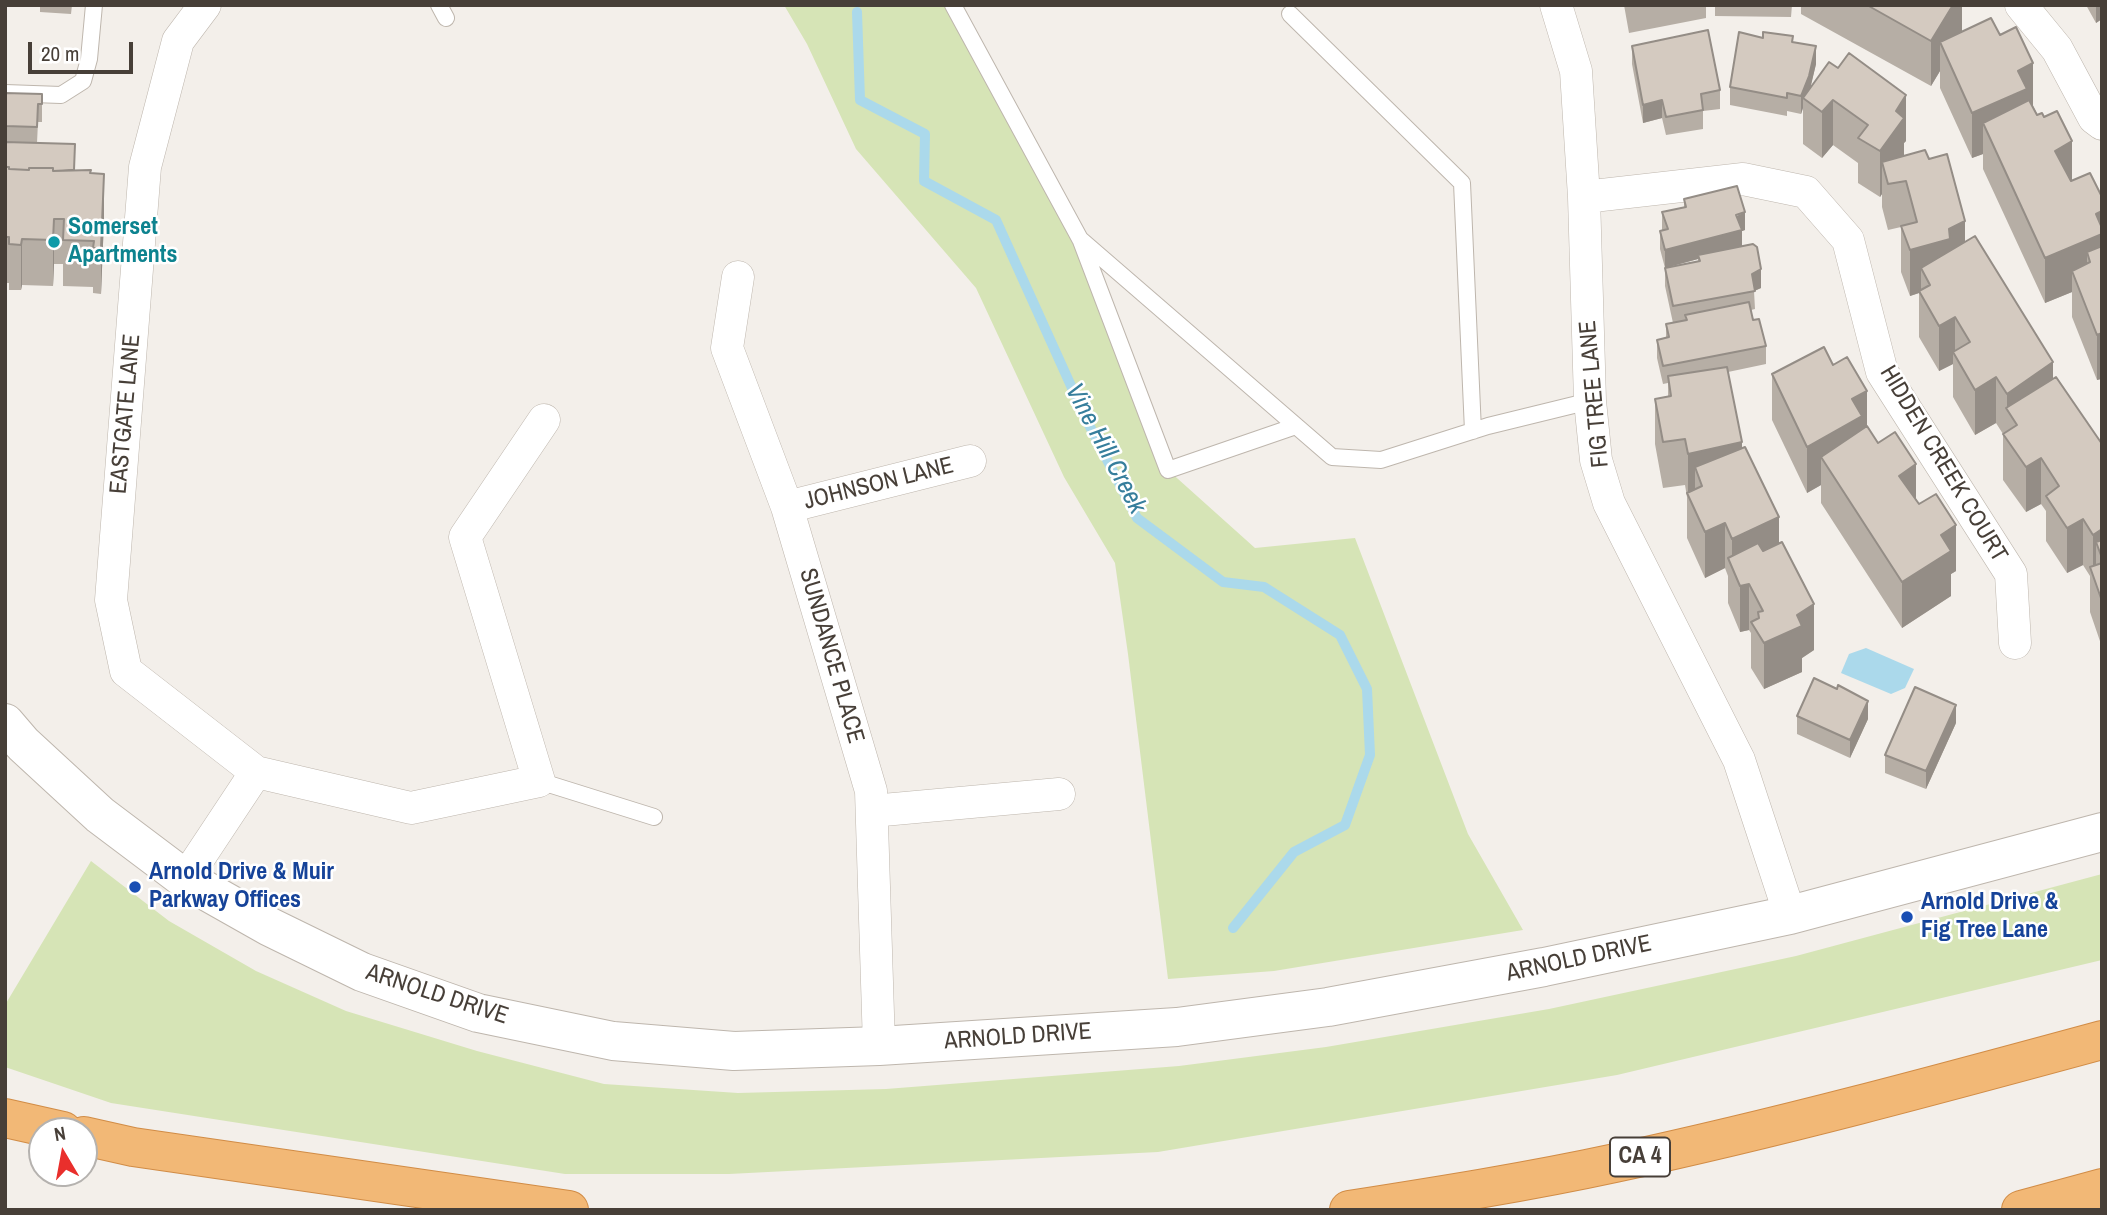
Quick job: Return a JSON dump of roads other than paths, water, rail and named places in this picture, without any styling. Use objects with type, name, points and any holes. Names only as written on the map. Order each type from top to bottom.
[{"type":"highway","name":"CA 4","points":[[1349,1210],[1537,1178],[1694,1145],[1863,1104],[2102,1040]]},
{"type":"highway","points":[[5,1118],[28,1123]]},
{"type":"highway","points":[[98,1139],[134,1147],[569,1210]]},
{"type":"highway","points":[[2021,1210],[2102,1188]]},
{"type":"street","name":"EASTGATE LANE","points":[[205,5],[178,41],[145,167],[111,600],[126,671],[256,772],[411,808],[539,781]]},
{"type":"street","name":"FIG TREE LANE","points":[[1556,5],[1576,71],[1584,197],[1590,401],[1596,460],[1609,503],[1740,760],[1790,915]]},
{"type":"street","points":[[2021,5],[2057,49],[2094,118],[2102,124]]},
{"type":"street","name":"HIDDEN CREEK COURT","points":[[1584,197],[1743,179],[1806,192],[1848,240],[1882,372],[2011,574],[2015,643]]},
{"type":"street","name":"SUNDANCE PLACE","points":[[738,277],[727,348],[787,508],[871,792],[879,1046]]},
{"type":"street","points":[[539,781],[465,537],[544,419]]},
{"type":"street","name":"JOHNSON LANE","points":[[787,508],[970,461]]},
{"type":"street","name":"ARNOLD DRIVE","points":[[14,740],[100,815],[185,879],[270,927],[362,972],[478,1013],[613,1041],[734,1051],[879,1046],[1177,1027],[1328,1007],[1544,967],[1790,915],[2102,832]]},
{"type":"street","points":[[185,879],[256,772]]},
{"type":"street","points":[[872,811],[1059,794]]},
{"type":"lane","points":[[5,93],[61,95],[83,81],[89,59],[94,5]]},
{"type":"lane","points":[[953,5],[1080,239],[1168,470],[1296,426]]},
{"type":"lane","points":[[1290,15],[1462,183],[1474,431]]},
{"type":"lane","points":[[1080,239],[1332,457],[1381,460],[1474,431],[1590,401]]},
{"type":"lane","name":"EASTGATE LANE","points":[[539,781],[654,817]]},
{"type":"water","points":[[1866,648],[1914,669],[1905,688],[1891,694],[1841,673],[1849,654]]},
{"type":"waterway","name":"Vine Hill Creek","points":[[857,12],[860,100],[925,134],[924,181],[996,220],[1086,419],[1137,518],[1223,582],[1264,587],[1340,635],[1367,689],[1370,755],[1345,825],[1294,852],[1233,928]]},
{"type":"place","name":"Somerset Apartments","points":[[54,242]]},
{"type":"place","name":"Arnold Drive & Muir Parkway Offices","points":[[135,887]]},
{"type":"place","name":"Arnold Drive & Fig Tree Lane","points":[[1907,917]]}]
